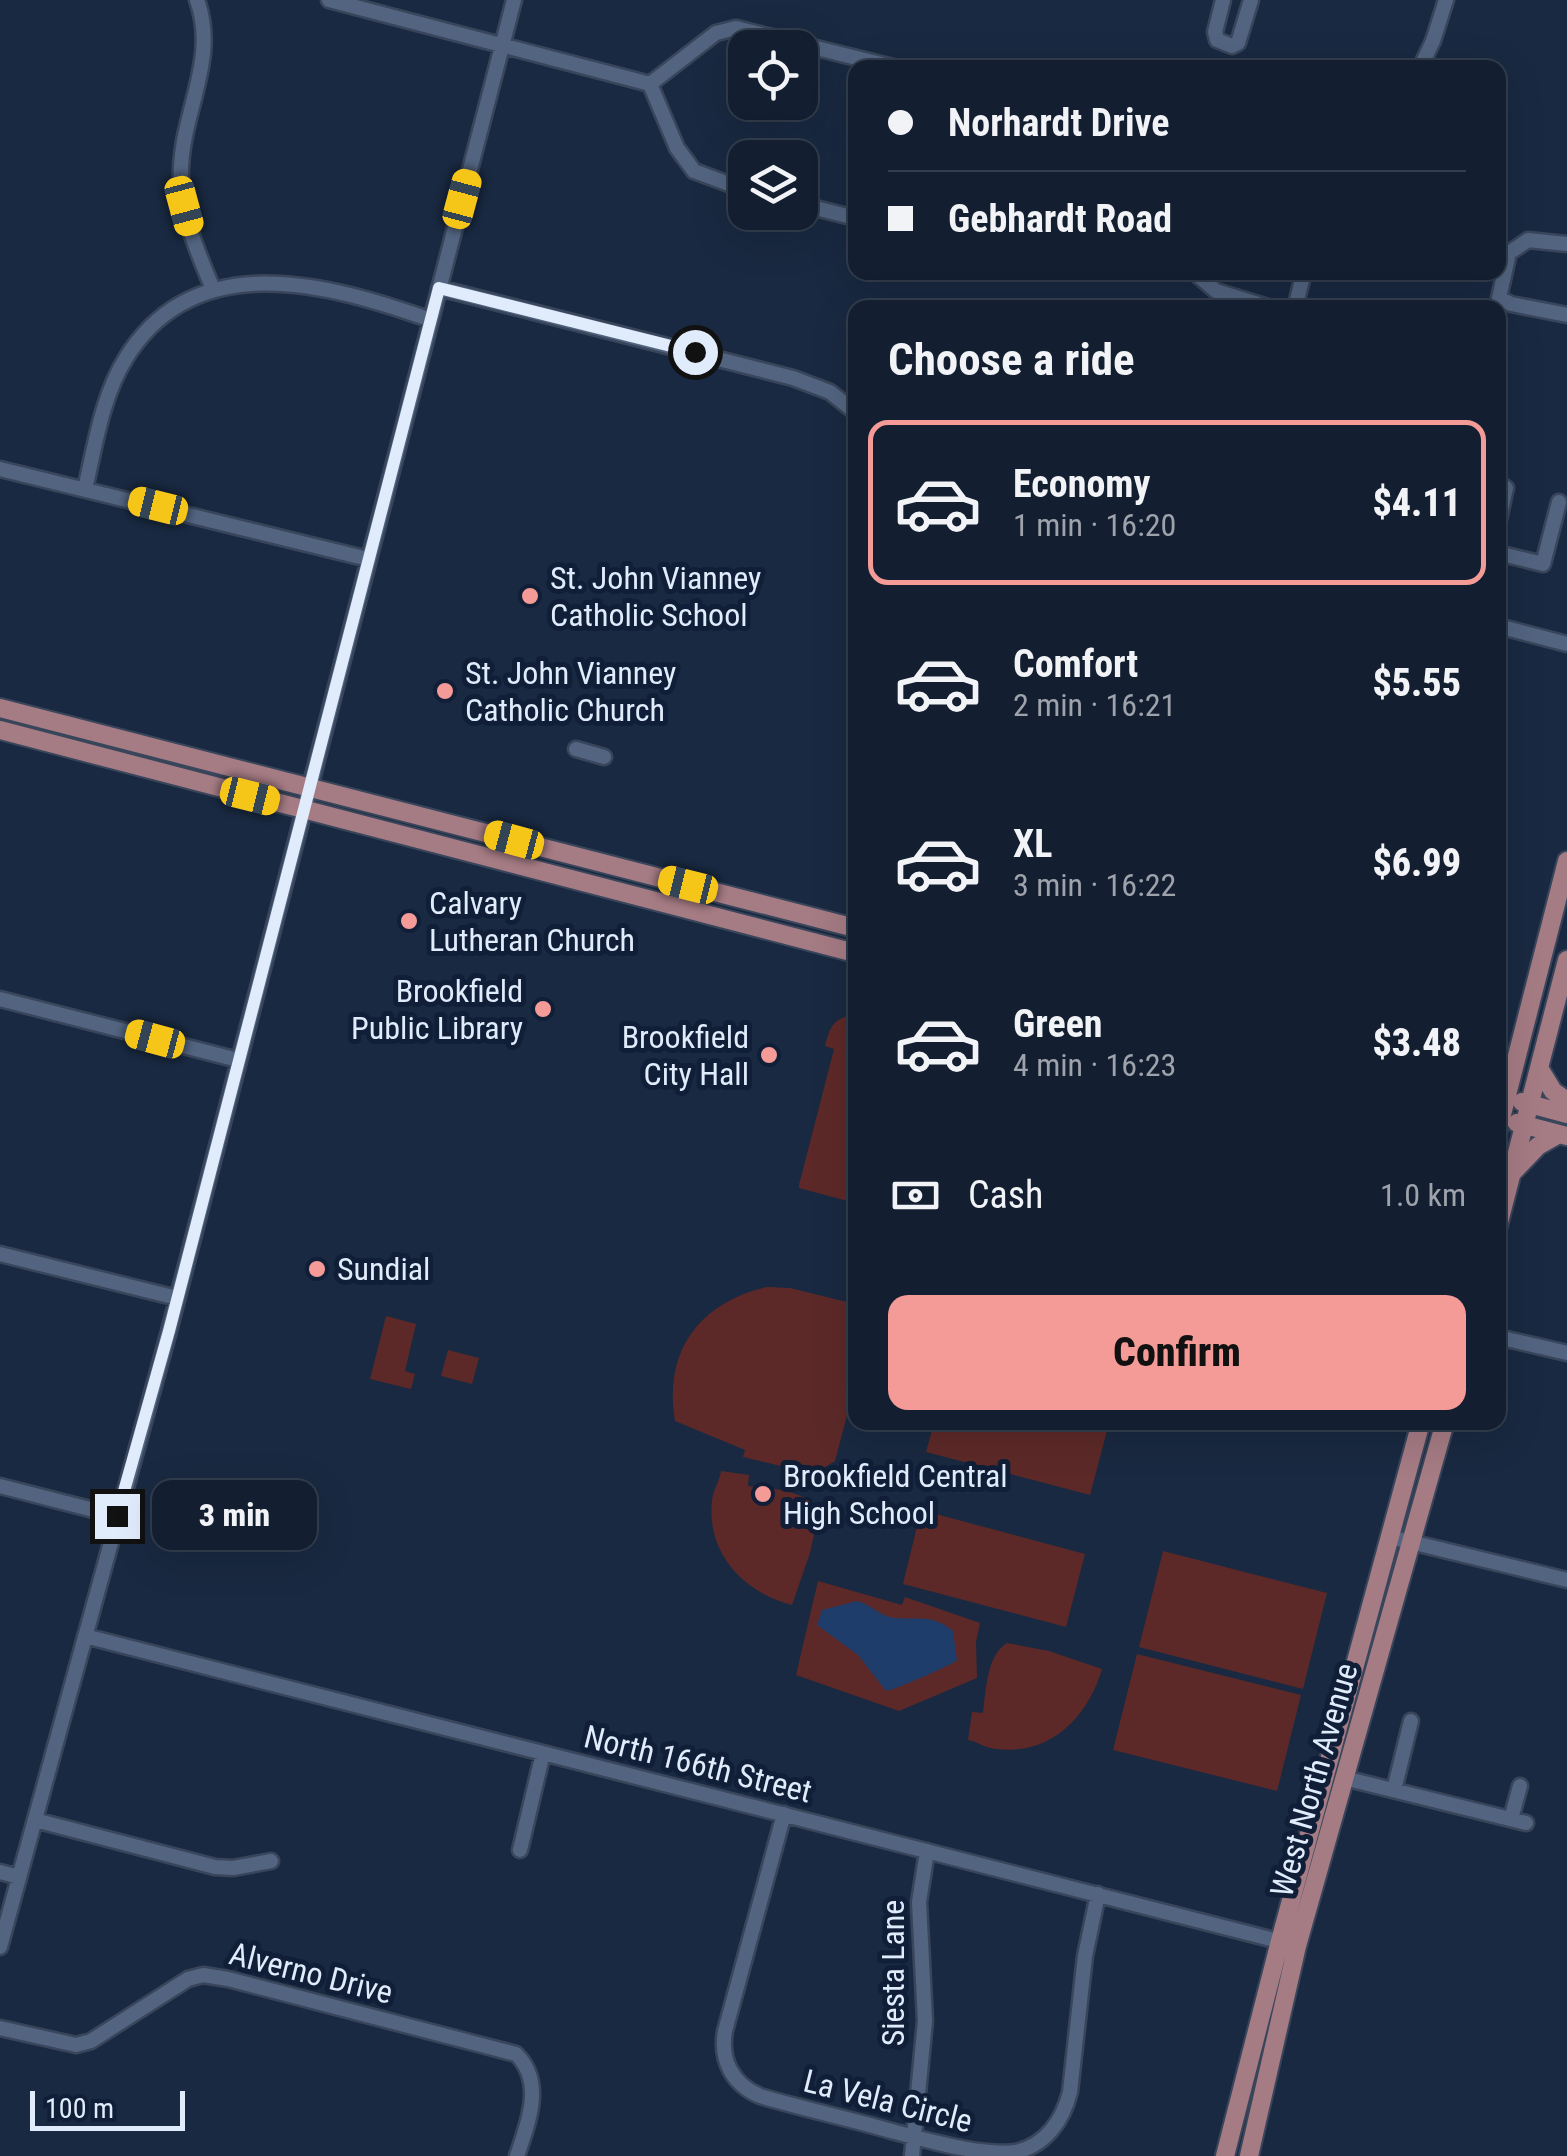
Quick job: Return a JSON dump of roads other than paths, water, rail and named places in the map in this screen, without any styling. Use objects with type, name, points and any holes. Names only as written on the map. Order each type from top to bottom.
[{"type":"main road","points":[[0,708],[848,926]]},
{"type":"main road","points":[[0,730],[848,951]]},
{"type":"main road","points":[[134,767],[215,775],[298,797],[308,788]]},
{"type":"main road","points":[[302,809],[308,802],[316,802],[405,823],[443,822]]},
{"type":"main road","points":[[1506,1196],[1524,1125],[1513,1099],[1519,1049],[1565,881],[1567,860]]},
{"type":"main road","points":[[1513,1099],[1542,1008],[1548,943]]},
{"type":"main road","points":[[1513,1099],[1539,1068],[1567,960]]},
{"type":"main road","points":[[1506,1061],[1519,1049]]},
{"type":"main road","points":[[1539,1068],[1553,1091],[1567,1101]]},
{"type":"main road","points":[[1513,1099],[1567,1114]]},
{"type":"main road","points":[[1506,1123],[1563,1134]]},
{"type":"main road","points":[[1512,1173],[1538,1146],[1563,1134]]},
{"type":"main road","name":"West North Avenue","points":[[1249,2156],[1289,1944],[1418,1430]]},
{"type":"main road","name":"West North Avenue","points":[[1225,2156],[1344,1778],[1444,1430]]},
{"type":"street","points":[[197,0],[206,47],[185,131],[181,186],[189,225],[213,288]]},
{"type":"street","points":[[329,0],[650,84]]},
{"type":"street","points":[[0,1948],[177,1298],[514,0]]},
{"type":"street","points":[[1222,0],[1215,32],[1217,40],[1232,46],[1242,35],[1251,0]]},
{"type":"street","points":[[1424,60],[1446,0]]},
{"type":"street","points":[[650,84],[716,34],[736,28],[865,60]]},
{"type":"street","points":[[650,84],[677,148],[694,171],[728,184]]},
{"type":"street","points":[[818,209],[848,216]]},
{"type":"street","points":[[1506,268],[1510,253],[1528,240],[1567,244]]},
{"type":"street","points":[[1203,280],[1216,292],[1244,300]]},
{"type":"street","points":[[84,489],[109,394],[126,358],[164,317],[213,288],[244,282],[290,282],[430,320]]},
{"type":"street","points":[[439,288],[793,378],[830,392],[848,406]]},
{"type":"street","points":[[1506,305],[1567,314]]},
{"type":"street","points":[[0,469],[368,560]]},
{"type":"street","points":[[1506,555],[1543,564],[1559,502]]},
{"type":"street","points":[[1506,628],[1567,644]]},
{"type":"street","points":[[576,750],[604,757]]},
{"type":"street","points":[[0,999],[238,1060]]},
{"type":"street","points":[[0,1254],[177,1298]]},
{"type":"street","points":[[1506,1338],[1567,1354]]},
{"type":"street","points":[[0,1486],[117,1516]]},
{"type":"street","points":[[1390,1537],[1567,1580]]},
{"type":"street","name":"North 166th Street","points":[[84,1636],[1289,1944]]},
{"type":"street","points":[[1394,1790],[1411,1721]]},
{"type":"street","points":[[520,1850],[543,1753]]},
{"type":"street","points":[[1344,1778],[1518,1821],[1520,1786]]},
{"type":"street","name":"La Vela Circle","points":[[784,1814],[725,2031],[726,2064],[740,2083],[760,2096],[915,2137],[1002,2154],[1030,2147],[1046,2136],[1061,2117],[1070,2092],[1083,1970],[1098,1894]]},
{"type":"street","points":[[35,1820],[216,1867],[271,1861]]},
{"type":"street","name":"Siesta Lane","points":[[912,2156],[925,2021],[919,1902],[927,1851]]},
{"type":"street","points":[[0,1872],[19,1877]]},
{"type":"street","name":"Alverno Drive","points":[[0,2028],[76,2046],[100,2036],[188,1979],[203,1975],[247,1984],[516,2054],[528,2068],[533,2089],[517,2156]]},
{"type":"water","points":[[857,1601],[891,1617],[925,1619],[945,1626],[953,1631],[957,1660],[886,1691],[858,1655],[817,1625],[822,1610]]},
{"type":"place","name":"St. John Vianney Catholic School","points":[[530,596]]},
{"type":"place","name":"St. John Vianney Catholic Church","points":[[445,691]]},
{"type":"place","name":"Calvary Lutheran Church","points":[[409,921]]},
{"type":"place","name":"Brookfield Public Library","points":[[543,1009]]},
{"type":"place","name":"Brookfield City Hall","points":[[769,1055]]},
{"type":"place","name":"Sundial","points":[[317,1269]]},
{"type":"place","name":"Brookfield Central High School","points":[[763,1494]]}]
